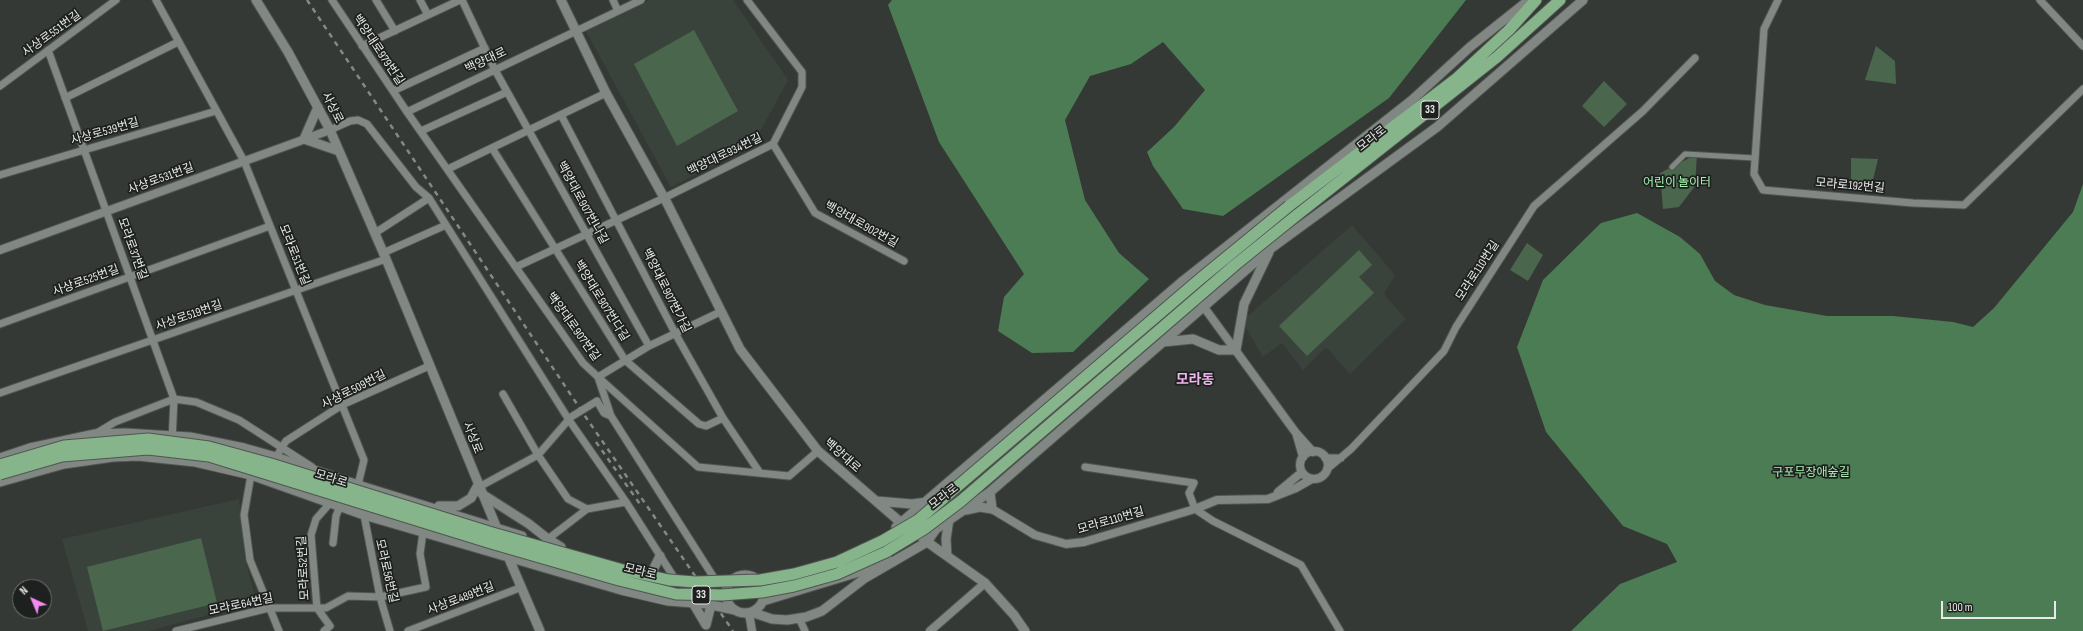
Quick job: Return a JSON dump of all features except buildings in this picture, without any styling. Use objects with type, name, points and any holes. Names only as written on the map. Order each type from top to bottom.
[{"type":"highway","name":"모라로","points":[[0,474],[62,456],[148,449],[209,456],[491,543],[619,580],[676,594],[722,595],[762,592],[794,586],[836,574],[886,552],[924,530],[961,501],[1229,270],[1293,211],[1457,78],[1509,30],[1536,0]]},
{"type":"highway","name":"모라로","points":[[0,465],[64,446],[148,439],[209,447],[271,464],[489,532],[623,570],[669,580],[695,582],[760,580],[794,574],[837,562],[882,541],[918,520],[1200,279],[1293,211],[1497,57],[1560,0]]},
{"type":"main road","name":"사상로","points":[[256,0],[288,52],[330,130],[385,256],[479,488],[540,631]]},
{"type":"main road","name":"백양대로","points":[[561,0],[606,93],[664,198],[720,312],[740,349],[818,451],[902,524],[985,583],[1014,614],[1025,631]]},
{"type":"main road","name":"모라로","points":[[756,578],[781,576],[825,563],[873,541],[902,524],[1184,280],[1412,100],[1470,47],[1529,0]]},
{"type":"main road","name":"모라로","points":[[750,612],[772,619],[787,620],[822,612],[865,578],[923,540],[959,511],[990,492],[1270,249],[1437,127],[1583,0]]},
{"type":"main road","points":[[318,107],[304,139],[339,151]]},
{"type":"main road","points":[[1163,342],[1193,339],[1218,350],[1236,350],[1244,304],[1270,249]]},
{"type":"main road","name":"모라로","points":[[0,458],[30,448],[95,434],[172,436],[244,448],[496,528],[651,574],[675,579],[729,583]]},
{"type":"main road","points":[[991,447],[1006,446],[1015,449],[1021,461],[1019,466]]},
{"type":"main road","name":"모라로","points":[[0,482],[64,464],[138,456],[195,462],[251,475],[331,502],[364,515],[638,594],[735,610]]},
{"type":"main road","points":[[432,507],[458,506],[471,498],[479,488],[561,547]]},
{"type":"main road","points":[[959,511],[980,507],[992,509],[990,492]]},
{"type":"main road","points":[[876,501],[912,504],[927,502]]},
{"type":"main road","points":[[947,556],[946,540],[949,519]]},
{"type":"main road","name":"모라로","points":[[763,601],[859,572],[923,540]]},
{"type":"main road","points":[[651,574],[660,556]]},
{"type":"main road","points":[[517,576],[528,563]]},
{"type":"main road","points":[[743,575],[756,578],[763,588],[763,601],[760,606],[750,612],[743,613],[735,610],[728,603],[726,598],[729,583],[736,576],[743,575]]},
{"type":"main road","points":[[693,603],[708,628]]},
{"type":"main road","points":[[708,628],[711,605]]},
{"type":"street","name":"사상로551번길","points":[[0,86],[116,0]]},
{"type":"street","name":"모라로51번길","points":[[156,0],[244,161],[364,460],[358,485]]},
{"type":"street","name":"백양대로979번길","points":[[332,0],[406,112]]},
{"type":"street","points":[[376,0],[395,30]]},
{"type":"street","points":[[420,0],[428,15]]},
{"type":"street","points":[[362,46],[461,0]]},
{"type":"street","name":"백양대로907번나길","points":[[461,0],[495,70],[649,346]]},
{"type":"street","points":[[613,0],[618,11]]},
{"type":"street","points":[[576,31],[641,0]]},
{"type":"street","name":"백양대로934번길","points":[[664,198],[773,144],[802,87],[802,72],[747,0]]},
{"type":"street","name":"모라로192번길","points":[[1778,0],[1764,29],[1754,174],[1764,190],[1772,192],[1964,205],[2083,88]]},
{"type":"street","points":[[2040,0],[2083,46]]},
{"type":"street","name":"백양대로","points":[[406,112],[576,31]]},
{"type":"street","points":[[65,98],[178,42]]},
{"type":"street","points":[[393,91],[485,48]]},
{"type":"street","name":"모라로37번길","points":[[48,50],[174,399],[170,459]]},
{"type":"street","name":"모라로110번길","points":[[992,509],[1035,535],[1066,544],[1084,542],[1195,509],[1217,500],[1268,499],[1296,488],[1312,479],[1320,478],[1327,469],[1341,458],[1444,351],[1456,327],[1534,206],[1589,160],[1646,107],[1695,58]]},
{"type":"street","points":[[421,132],[507,92]]},
{"type":"street","points":[[448,169],[606,93]]},
{"type":"street","name":"사상로539번길","points":[[0,175],[216,111]]},
{"type":"street","name":"백양대로907번길","points":[[406,112],[448,169],[583,363],[698,467],[789,476],[818,451]]},
{"type":"street","name":"백양대로907번가길","points":[[561,115],[675,334],[723,418],[760,473]]},
{"type":"street","points":[[330,130],[350,121],[358,120],[367,124],[416,187],[429,198],[569,420],[626,502],[675,579]]},
{"type":"street","name":"사상로531번길","points":[[0,250],[330,130]]},
{"type":"street","name":"백양대로902번길","points":[[773,144],[815,213],[904,261]]},
{"type":"street","name":"백양대로907번다길","points":[[492,148],[624,360],[699,424],[706,426],[723,418]]},
{"type":"street","points":[[1672,166],[1685,154],[1756,158]]},
{"type":"street","points":[[374,233],[429,198]]},
{"type":"street","points":[[516,267],[664,198]]},
{"type":"street","points":[[385,256],[446,225]]},
{"type":"street","name":"사상로525번길","points":[[0,324],[270,226]]},
{"type":"street","name":"사상로519번길","points":[[0,393],[296,291],[385,256]]},
{"type":"street","points":[[1184,280],[1205,306],[1296,433],[1312,452]]},
{"type":"street","points":[[716,581],[611,416],[598,377],[649,346],[720,312]]},
{"type":"street","name":"사상로509번길","points":[[276,457],[286,442],[342,405],[429,366]]},
{"type":"street","points":[[503,394],[538,455],[568,499],[587,509]]},
{"type":"street","points":[[95,434],[115,422],[174,399],[196,402],[239,420],[321,473]]},
{"type":"street","points":[[479,488],[538,455],[569,420],[597,401],[604,413],[611,416]]},
{"type":"street","points":[[1296,433],[1303,457],[1301,463],[1302,472],[1312,479]]},
{"type":"street","points":[[1303,457],[1312,452],[1320,453],[1325,458],[1327,469]]},
{"type":"street","points":[[1325,458],[1341,458]]},
{"type":"street","points":[[1085,467],[1194,483],[1189,493],[1195,509],[1213,521],[1301,565],[1340,631]]},
{"type":"street","points":[[1268,499],[1291,483],[1302,472]]},
{"type":"street","points":[[251,475],[244,515],[250,560],[279,631]]},
{"type":"street","name":"모라로52번길","points":[[324,631],[330,626],[317,608],[312,535],[316,519],[331,502]]},
{"type":"street","points":[[548,539],[587,509],[626,502]]},
{"type":"street","name":"모라로","points":[[333,543],[336,516],[340,506]]},
{"type":"street","name":"모라로56번길","points":[[364,515],[380,597],[390,631]]},
{"type":"street","name":"모라로64번길","points":[[176,631],[269,608],[326,608],[348,596],[380,597],[426,587],[420,554],[423,532]]},
{"type":"street","points":[[930,631],[985,583]]},
{"type":"street","name":"사상로489번길","points":[[408,631],[522,587]]},
{"type":"street","points":[[750,612],[752,631]]},
{"type":"street","points":[[799,618],[805,631]]},
{"type":"shaded area","points":[[650,0],[733,0],[788,80],[752,146],[671,187],[586,31]]},
{"type":"shaded area","points":[[1352,225],[1395,275],[1384,294],[1406,319],[1350,374],[1326,347],[1303,370],[1282,343],[1263,357],[1242,321]]},
{"type":"shaded area","points":[[239,499],[244,554],[256,602],[149,631],[88,631],[62,539]]},
{"type":"green space","points":[[892,0],[1466,0],[1389,98],[1223,216],[1183,209],[1153,166],[1147,152],[1174,127],[1205,90],[1163,42],[1131,64],[1090,76],[1065,120],[1085,200],[1119,253],[1149,279],[1073,352],[1032,353],[998,331],[1004,297],[1024,274],[939,142],[888,5]]},
{"type":"green space","points":[[694,30],[738,111],[677,146],[634,64]]},
{"type":"green space","points":[[1876,46],[1895,61],[1896,84],[1865,80]]},
{"type":"green space","points":[[1604,81],[1627,104],[1604,127],[1582,106]]},
{"type":"green space","name":"어린이 놀이터","points":[[1697,154],[1695,186],[1679,207],[1663,209],[1660,173]]},
{"type":"green space","points":[[1851,158],[1878,159],[1871,188],[1851,186]]},
{"type":"green space","name":"구포무장애숲길","points":[[2083,184],[2083,631],[1571,631],[1620,584],[1677,562],[1667,544],[1623,526],[1546,432],[1517,347],[1543,280],[1601,223],[1637,213],[1680,237],[1700,254],[1715,281],[1734,295],[1765,305],[1827,316],[1893,316],[1953,322],[1973,327],[1994,308],[2073,212]]},
{"type":"green space","points":[[1527,243],[1543,255],[1528,281],[1510,270]]},
{"type":"green space","points":[[1359,250],[1372,265],[1359,277],[1374,293],[1307,356],[1279,326]]},
{"type":"green space","points":[[201,538],[217,603],[103,631],[87,567]]},
{"type":"railway","points":[[307,0],[585,416],[733,631]]},
{"type":"railway","points":[[596,442],[642,507]]},
{"type":"district","name":"모라동","points":[[1195,380]]}]
